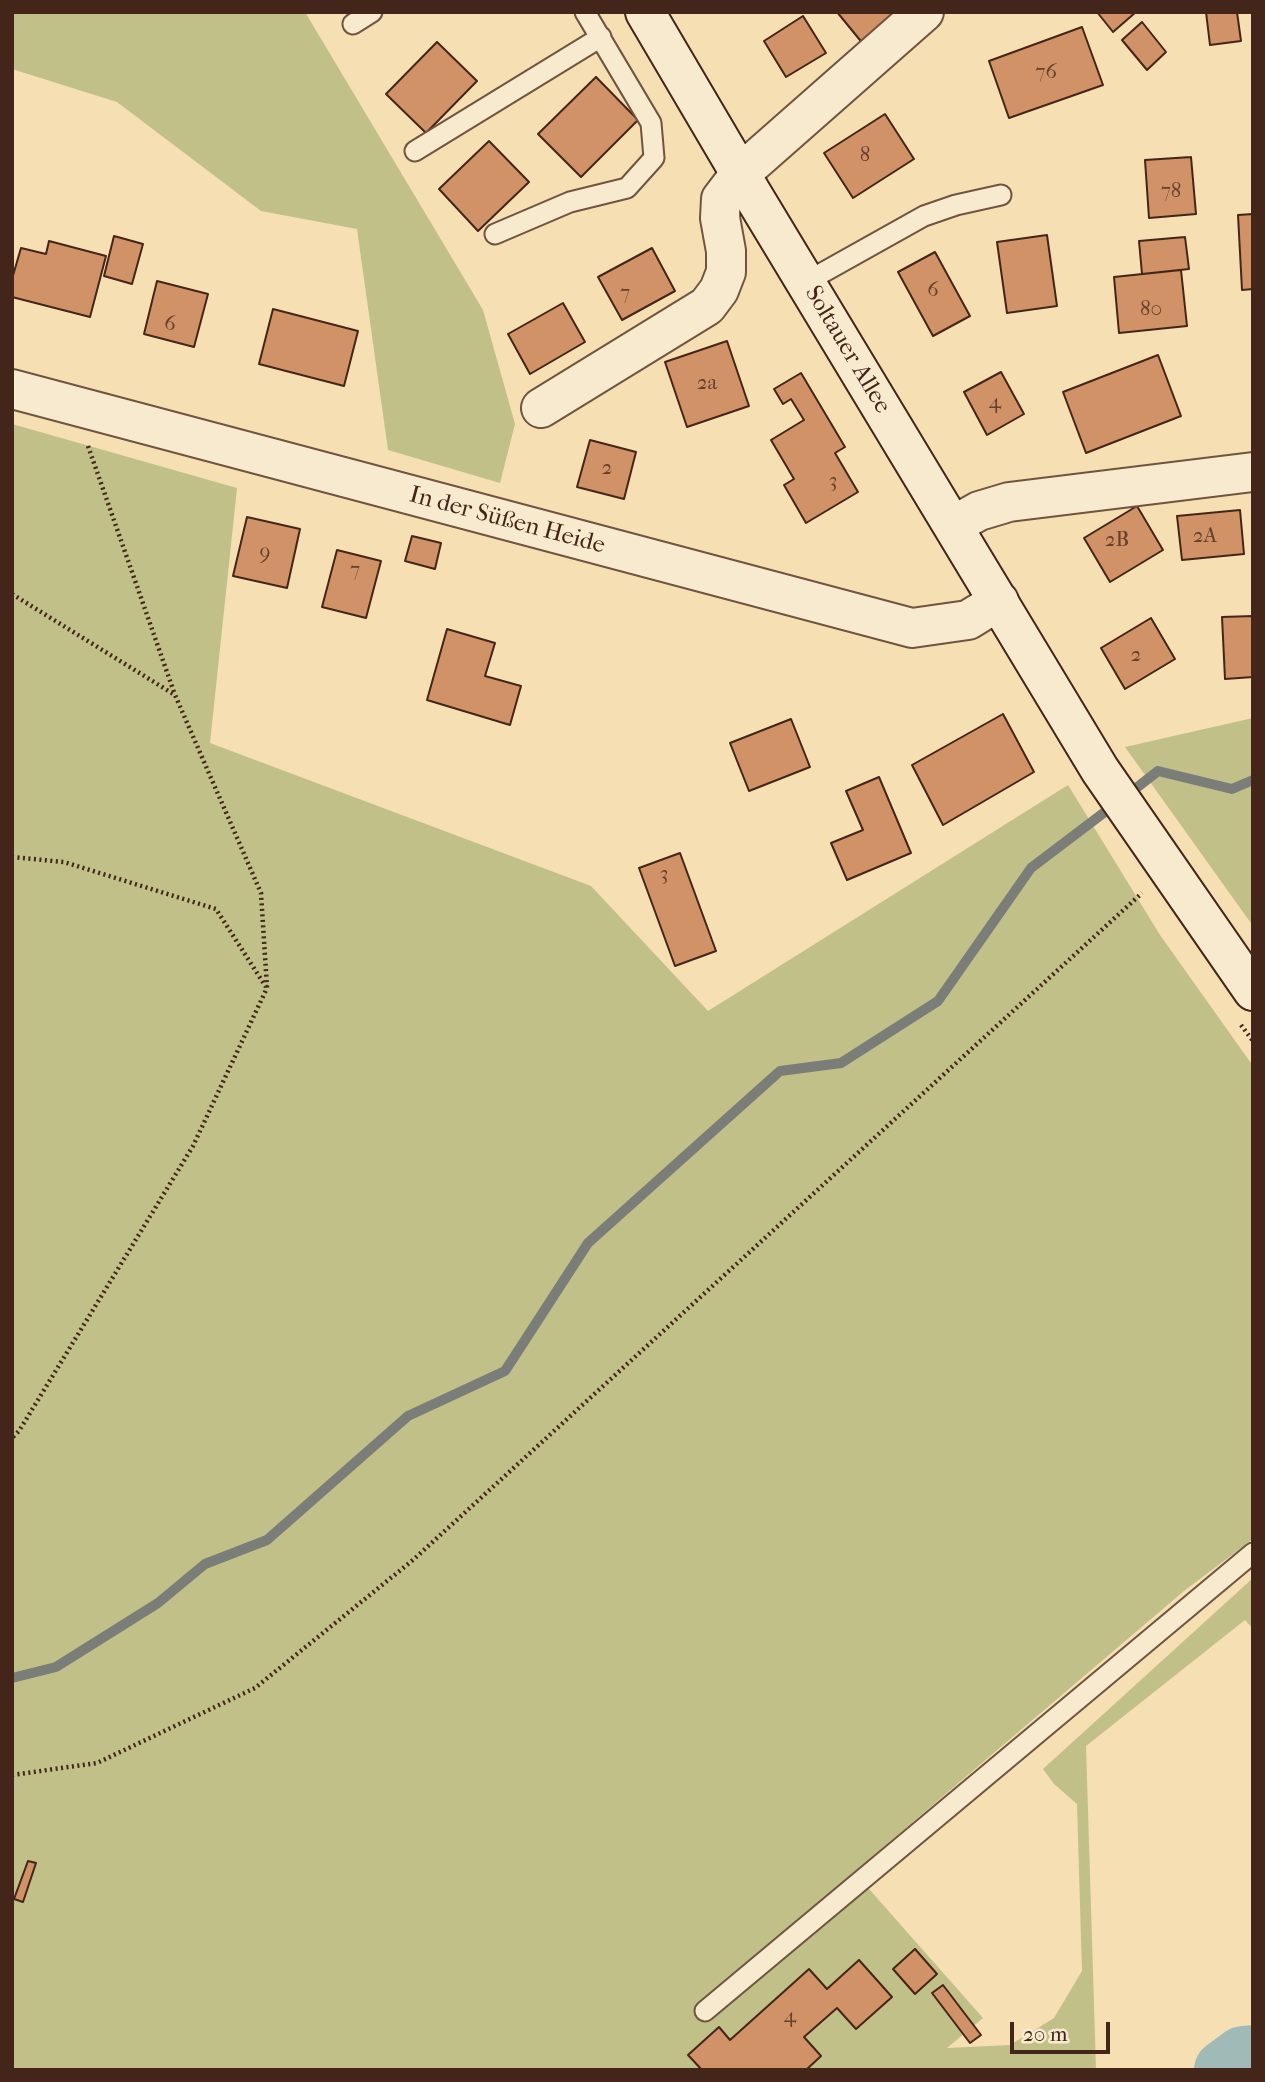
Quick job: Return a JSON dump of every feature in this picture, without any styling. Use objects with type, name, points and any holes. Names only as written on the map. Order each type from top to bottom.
[{"type":"street","name":"Soltauer Allee","points":[[645,12],[1100,770],[1168,870]]},
{"type":"street","points":[[541,408],[707,306],[719,290],[726,272],[726,251],[720,218],[721,199],[740,174],[924,12]]},
{"type":"street","name":"In der Süßen Heide","points":[[12,388],[912,628],[968,620],[999,601]]},
{"type":"street","points":[[954,525],[979,511],[1009,502],[1253,472]]},
{"type":"street","points":[[1168,870],[1253,991]]},
{"type":"lane","points":[[353,24],[372,12]]},
{"type":"lane","points":[[495,234],[570,202],[627,188],[654,158],[650,123],[585,12]]},
{"type":"lane","points":[[415,151],[601,37]]},
{"type":"lane","points":[[806,282],[924,216],[956,205],[1001,195]]},
{"type":"lane","points":[[705,2011],[1253,1553]]},
{"type":"path","points":[[12,1438],[26,1420],[194,1146],[267,988],[261,893],[175,695],[74,406]]},
{"type":"path","points":[[12,594],[175,695]]},
{"type":"path","points":[[12,857],[64,862],[216,909],[267,988]]},
{"type":"path","points":[[12,1774],[97,1763],[255,1688],[413,1560],[1168,870]]},
{"type":"shaded area","points":[[12,12],[305,12],[483,310],[515,424],[500,483],[388,450],[357,229],[261,211],[117,102],[12,69]]},
{"type":"shaded area","points":[[12,424],[237,488],[210,743],[591,886],[708,1011],[1068,785],[1160,935],[1253,1066],[1253,1539],[1184,1591],[854,1872],[983,2018],[947,2048],[1010,2045],[1054,2018],[1082,1971],[1077,1804],[1054,1784],[1043,1769],[1253,1578],[1253,1629],[1245,1620],[1086,1746],[1096,2070],[12,2070]]},
{"type":"shaded area","points":[[1253,718],[1253,926],[1125,747]]},
{"type":"building","points":[[837,12],[903,12],[864,45]]},
{"type":"building","points":[[1097,12],[1136,12],[1113,32]]},
{"type":"building","points":[[1206,12],[1237,12],[1241,41],[1210,45]]},
{"type":"building","points":[[803,16],[826,53],[786,77],[764,41]]},
{"type":"building","points":[[1142,22],[1166,52],[1147,70],[1122,40]]},
{"type":"building","points":[[1082,27],[1103,85],[1009,118],[989,61]]},
{"type":"building","points":[[437,42],[477,81],[426,133],[386,94]]},
{"type":"building","points":[[596,77],[638,120],[581,177],[538,134]]},
{"type":"building","points":[[885,114],[914,159],[853,198],[824,153]]},
{"type":"building","points":[[489,141],[529,182],[478,231],[439,189]]},
{"type":"building","points":[[1191,157],[1196,214],[1149,218],[1145,160]]},
{"type":"building","points":[[1253,214],[1253,289],[1242,290],[1238,215]]},
{"type":"building","points":[[1047,235],[1057,306],[1007,313],[997,242]]},
{"type":"building","points":[[114,236],[143,244],[132,284],[104,276]]},
{"type":"building","points":[[1185,237],[1189,269],[1142,274],[1139,241]]},
{"type":"building","points":[[49,241],[106,256],[90,317],[12,297],[12,279],[21,248],[46,254]]},
{"type":"building","points":[[652,248],[675,291],[622,320],[598,277]]},
{"type":"building","points":[[935,252],[970,316],[933,336],[898,272]]},
{"type":"building","points":[[1181,270],[1187,326],[1119,333],[1114,277]]},
{"type":"building","points":[[157,281],[208,294],[194,347],[144,334]]},
{"type":"building","points":[[563,303],[585,342],[530,374],[508,334]]},
{"type":"building","points":[[273,309],[358,331],[344,386],[259,364]]},
{"type":"building","points":[[727,341],[749,406],[687,427],[665,362]]},
{"type":"building","points":[[1158,355],[1181,416],[1086,453],[1063,392]]},
{"type":"building","points":[[1001,372],[1024,414],[987,435],[964,392]]},
{"type":"building","points":[[801,373],[845,447],[835,453],[858,492],[806,523],[784,485],[794,479],[771,440],[804,420],[791,399],[783,404],[774,389]]},
{"type":"building","points":[[590,440],[636,452],[624,499],[577,487]]},
{"type":"building","points":[[1137,506],[1163,550],[1110,582],[1084,538]]},
{"type":"building","points":[[1240,510],[1244,554],[1182,560],[1177,516]]},
{"type":"building","points":[[247,517],[300,529],[287,588],[233,576]]},
{"type":"building","points":[[412,536],[441,543],[435,569],[405,561]]},
{"type":"building","points":[[337,550],[381,561],[366,618],[322,607]]},
{"type":"building","points":[[1253,616],[1253,677],[1225,679],[1222,617]]},
{"type":"building","points":[[1151,618],[1175,659],[1125,689],[1101,648]]},
{"type":"building","points":[[447,629],[495,643],[485,676],[521,686],[510,725],[427,700]]},
{"type":"building","points":[[1003,714],[1034,772],[943,825],[912,765]]},
{"type":"building","points":[[791,719],[810,767],[749,791],[730,743]]},
{"type":"building","points":[[879,777],[911,853],[847,880],[831,843],[863,830],[846,791]]},
{"type":"building","points":[[680,853],[716,951],[675,966],[639,868]]},
{"type":"building","points":[[28,1861],[36,1863],[23,1902],[14,1899]]},
{"type":"building","points":[[915,1949],[937,1974],[915,1994],[893,1969]]},
{"type":"building","points":[[859,1960],[892,1997],[856,2029],[837,2008],[804,2037],[821,2056],[806,2070],[702,2070],[688,2055],[719,2027],[730,2040],[809,1969],[827,1989]]},
{"type":"building","points":[[943,1985],[981,2035],[970,2043],[932,1993]]},
{"type":"waterway","points":[[1126,796],[1158,771],[1232,789],[1253,780]]},
{"type":"waterway","points":[[12,1678],[56,1667],[158,1603],[205,1564],[267,1540],[408,1416],[505,1371],[588,1243],[780,1071],[841,1063],[938,1001],[1031,868],[1114,805]]},
{"type":"waterway","points":[[1224,2070],[1243,2056],[1253,2055]]}]
